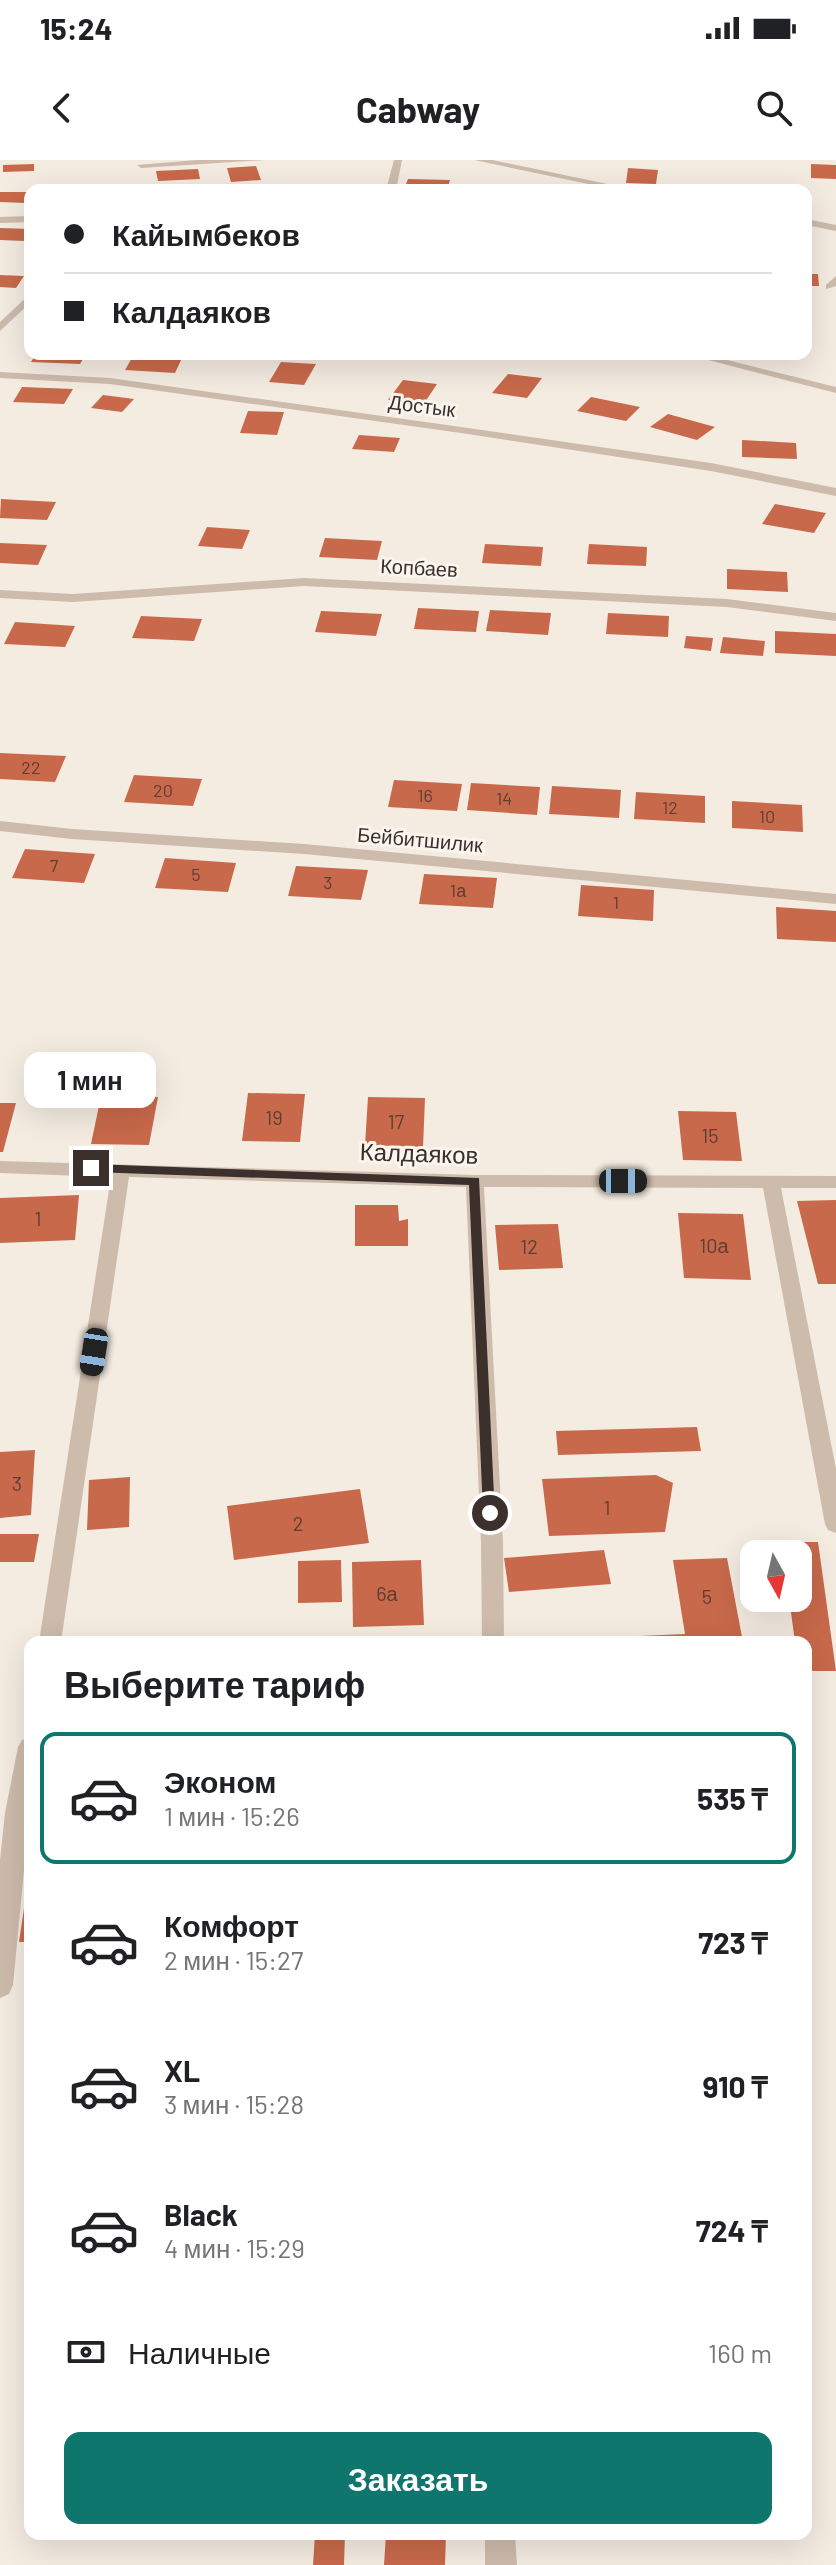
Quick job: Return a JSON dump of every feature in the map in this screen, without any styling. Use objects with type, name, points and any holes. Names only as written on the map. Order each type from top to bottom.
[{"type":"street","points":[[141,165],[261,160]]},
{"type":"street","points":[[392,184],[398,160]]},
{"type":"street","points":[[478,160],[600,184]]},
{"type":"street","points":[[0,220],[24,219]]},
{"type":"street","points":[[812,223],[836,228]]},
{"type":"street","points":[[0,328],[24,303]]},
{"type":"street","points":[[714,360],[836,390]]},
{"type":"street","name":"Достык","points":[[0,375],[110,381],[461,430],[711,467],[836,492]]},
{"type":"street","name":"Копбаев","points":[[0,594],[73,598],[304,582],[727,603],[836,617]]},
{"type":"street","name":"Бейбитшилик","points":[[0,826],[72,834],[304,849],[836,899]]},
{"type":"street","name":"Калдаяков","points":[[0,1167],[475,1181],[836,1182]]},
{"type":"street","points":[[51,1636],[121,1169]]},
{"type":"street","points":[[475,1181],[492,1543],[493,1636]]},
{"type":"street","points":[[771,1182],[836,1524]]},
{"type":"street","points":[[0,1985],[17,1813],[24,1777]]},
{"type":"street","points":[[500,2540],[501,2565]]},
{"type":"building","points":[[34,164],[34,171],[3,172],[3,165]]},
{"type":"building","points":[[811,164],[836,165],[836,179],[811,178]]},
{"type":"building","points":[[256,166],[261,180],[231,182],[227,168]]},
{"type":"building","points":[[628,168],[658,170],[656,184],[626,183]]},
{"type":"building","points":[[198,169],[200,179],[158,181],[156,171]]},
{"type":"building","points":[[408,179],[450,180],[449,184],[406,184]]},
{"type":"building","points":[[0,192],[24,192],[24,203],[0,202]]},
{"type":"building","points":[[0,228],[24,229],[24,241],[0,240]]},
{"type":"building","points":[[812,274],[818,274],[819,286],[812,286]]},
{"type":"building","points":[[0,275],[24,276],[16,288],[0,287]]},
{"type":"building","points":[[32,360],[82,360],[80,364]]},
{"type":"building","points":[[131,360],[181,360],[175,373],[125,370]]},
{"type":"building","points":[[281,362],[316,364],[304,385],[269,382]]},
{"type":"building","points":[[508,374],[542,378],[527,398],[492,393]]},
{"type":"building","points":[[403,380],[437,384],[423,405],[388,400]]},
{"type":"building","points":[[22,387],[73,389],[64,404],[13,402]]},
{"type":"building","points":[[103,395],[134,399],[122,412],[91,408]]},
{"type":"building","points":[[591,397],[640,407],[626,421],[577,411]]},
{"type":"building","points":[[248,411],[284,412],[277,435],[240,433]]},
{"type":"building","points":[[668,414],[715,427],[697,440],[650,427]]},
{"type":"building","points":[[359,435],[400,438],[394,452],[352,449]]},
{"type":"building","points":[[742,440],[796,443],[797,459],[742,457]]},
{"type":"building","points":[[1,499],[56,502],[47,520],[0,518]]},
{"type":"building","points":[[775,504],[826,513],[814,533],[762,524]]},
{"type":"building","points":[[207,527],[250,530],[242,549],[198,546]]},
{"type":"building","points":[[325,538],[382,541],[377,560],[319,557]]},
{"type":"building","points":[[0,543],[47,545],[38,565],[0,563]]},
{"type":"building","points":[[485,544],[543,547],[541,566],[482,563]]},
{"type":"building","points":[[589,544],[647,547],[646,566],[587,564]]},
{"type":"building","points":[[727,569],[787,572],[788,592],[727,589]]},
{"type":"building","points":[[418,608],[479,611],[476,632],[414,629]]},
{"type":"building","points":[[490,610],[551,613],[548,635],[486,631]]},
{"type":"building","points":[[321,611],[382,614],[376,636],[315,632]]},
{"type":"building","points":[[608,613],[669,616],[668,637],[606,634]]},
{"type":"building","points":[[141,616],[202,619],[194,641],[132,638]]},
{"type":"building","points":[[15,622],[75,626],[65,647],[4,644]]},
{"type":"building","points":[[775,631],[836,634],[836,656],[775,653]]},
{"type":"building","points":[[686,636],[713,638],[711,651],[684,648]]},
{"type":"building","points":[[723,637],[765,641],[763,656],[720,653]]},
{"type":"building","points":[[0,753],[66,756],[55,782],[0,779]]},
{"type":"building","points":[[134,775],[202,779],[193,806],[124,802]]},
{"type":"building","points":[[394,780],[462,784],[457,811],[388,807]]},
{"type":"building","points":[[471,783],[540,787],[537,815],[467,810]]},
{"type":"building","points":[[552,786],[621,790],[619,818],[549,814]]},
{"type":"building","points":[[636,792],[705,796],[705,823],[634,819]]},
{"type":"building","points":[[732,801],[802,805],[803,832],[732,828]]},
{"type":"building","points":[[25,849],[95,854],[84,883],[12,878]]},
{"type":"building","points":[[165,858],[236,863],[228,892],[155,888]]},
{"type":"building","points":[[296,866],[368,870],[361,900],[288,896]]},
{"type":"building","points":[[424,874],[497,878],[493,908],[419,904]]},
{"type":"building","points":[[581,885],[654,890],[653,921],[578,916]]},
{"type":"building","points":[[776,907],[836,911],[836,942],[777,939]]},
{"type":"building","points":[[248,1093],[305,1094],[300,1142],[242,1141]]},
{"type":"building","points":[[101,1096],[158,1097],[149,1145],[91,1144]]},
{"type":"building","points":[[368,1097],[425,1098],[423,1147],[365,1145]]},
{"type":"building","points":[[0,1103],[16,1103],[3,1152],[0,1152]]},
{"type":"building","points":[[678,1111],[736,1112],[742,1161],[683,1160]]},
{"type":"building","points":[[79,1195],[75,1240],[0,1243],[0,1198]]},
{"type":"building","points":[[836,1200],[836,1284],[818,1284],[797,1201]]},
{"type":"building","points":[[355,1205],[398,1205],[399,1221],[408,1219],[408,1246],[355,1246]]},
{"type":"building","points":[[678,1213],[743,1214],[751,1280],[684,1278]]},
{"type":"building","points":[[558,1224],[563,1268],[499,1270],[495,1225]]},
{"type":"building","points":[[697,1427],[701,1451],[558,1455],[556,1431]]},
{"type":"building","points":[[35,1450],[31,1515],[0,1518],[0,1452]]},
{"type":"building","points":[[656,1475],[673,1483],[665,1532],[549,1536],[542,1479]]},
{"type":"building","points":[[130,1477],[129,1527],[87,1530],[89,1480]]},
{"type":"building","points":[[360,1489],[369,1543],[234,1560],[227,1506]]},
{"type":"building","points":[[0,1534],[39,1534],[34,1562],[0,1562]]},
{"type":"building","points":[[812,1542],[818,1542],[836,1671],[812,1671],[812,1636],[794,1636],[791,1612],[812,1612]]},
{"type":"building","points":[[604,1550],[611,1584],[509,1592],[504,1558]]},
{"type":"building","points":[[727,1558],[742,1636],[640,1636],[685,1634],[673,1560]]},
{"type":"building","points":[[341,1560],[342,1602],[298,1603],[298,1561]]},
{"type":"building","points":[[421,1560],[424,1625],[353,1627],[352,1562]]},
{"type":"building","points":[[24,1908],[24,1942],[19,1942]]},
{"type":"building","points":[[315,2540],[345,2540],[344,2565],[313,2565]]},
{"type":"building","points":[[386,2540],[446,2540],[445,2565],[384,2565]]},
{"type":"route","points":[[91,1168],[475,1181],[490,1513]]}]
